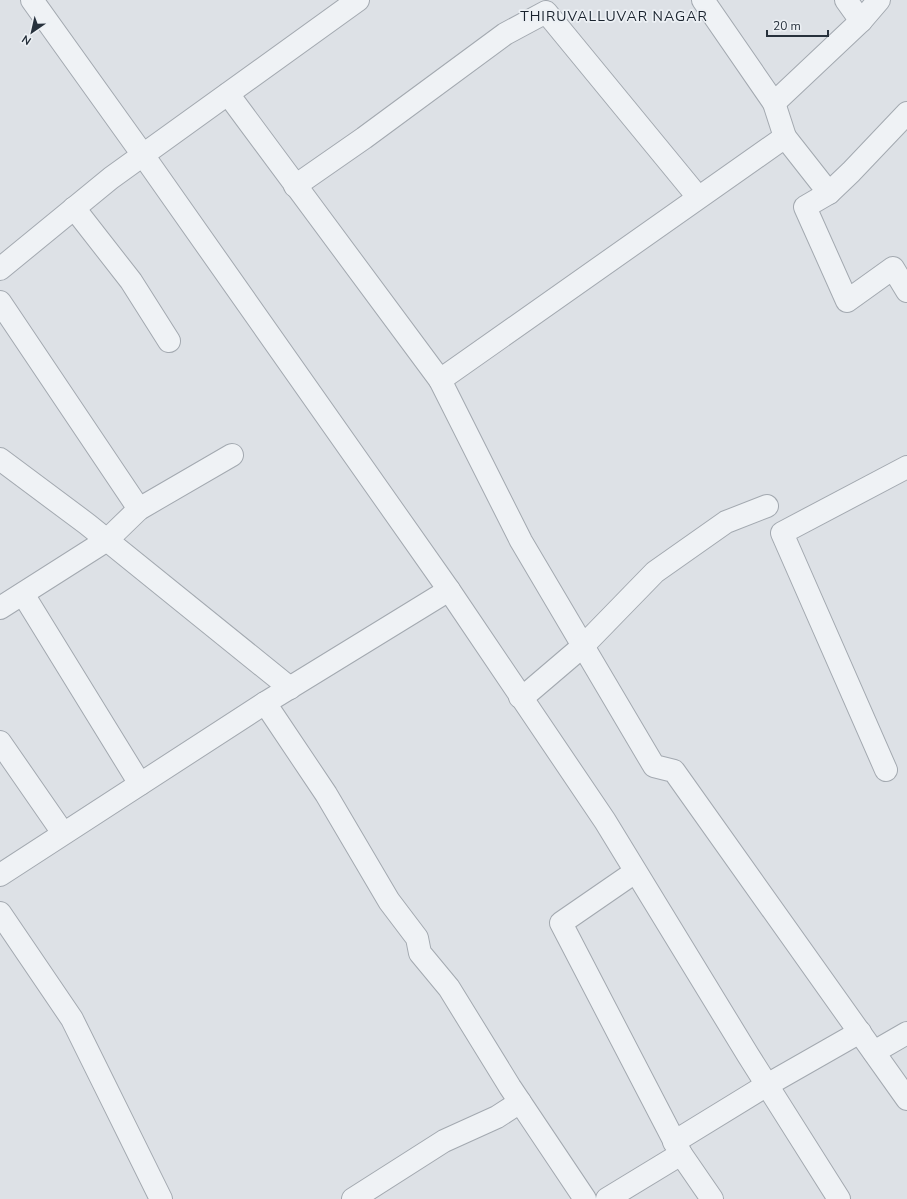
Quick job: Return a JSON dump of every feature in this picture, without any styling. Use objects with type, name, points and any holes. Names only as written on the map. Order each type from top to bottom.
[{"type":"street","points":[[32,0],[449,590],[605,821],[635,872],[839,1199]]},
{"type":"street","points":[[703,0],[774,103],[785,137],[829,193]]},
{"type":"street","points":[[846,0],[861,21]]},
{"type":"street","points":[[774,103],[861,21],[879,0]]},
{"type":"street","points":[[0,269],[111,178],[228,94],[346,3]]},
{"type":"street","points":[[296,186],[505,34],[546,12],[698,198]]},
{"type":"street","points":[[228,94],[440,380],[520,541],[654,766],[674,771],[907,1099]]},
{"type":"street","points":[[907,113],[829,193],[805,207],[847,301],[893,268],[907,291]]},
{"type":"street","points":[[440,380],[785,137]]},
{"type":"street","points":[[74,208],[131,281],[169,341]]},
{"type":"street","points":[[0,302],[139,509]]},
{"type":"street","points":[[0,608],[107,540],[139,509],[232,455]]},
{"type":"street","points":[[0,459],[107,540],[290,688]]},
{"type":"street","points":[[886,770],[782,534],[907,467]]},
{"type":"street","points":[[521,698],[583,646],[655,572],[726,522],[767,506]]},
{"type":"street","points":[[0,875],[265,703],[449,590]]},
{"type":"street","points":[[23,594],[140,784]]},
{"type":"street","points":[[265,703],[326,794],[389,902],[417,938],[420,953],[449,988],[520,1102],[585,1199]]},
{"type":"street","points":[[0,742],[63,833]]},
{"type":"street","points":[[635,872],[561,923],[678,1148],[712,1199]]},
{"type":"street","points":[[0,913],[72,1019],[161,1199]]},
{"type":"street","points":[[607,1199],[767,1085],[860,1032]]},
{"type":"street","points":[[874,1052],[907,1033]]},
{"type":"street","points":[[352,1199],[444,1140],[497,1117],[520,1102]]},
{"type":"district","name":"THIRUVALLUVAR NAGAR","points":[[614,16]]}]
